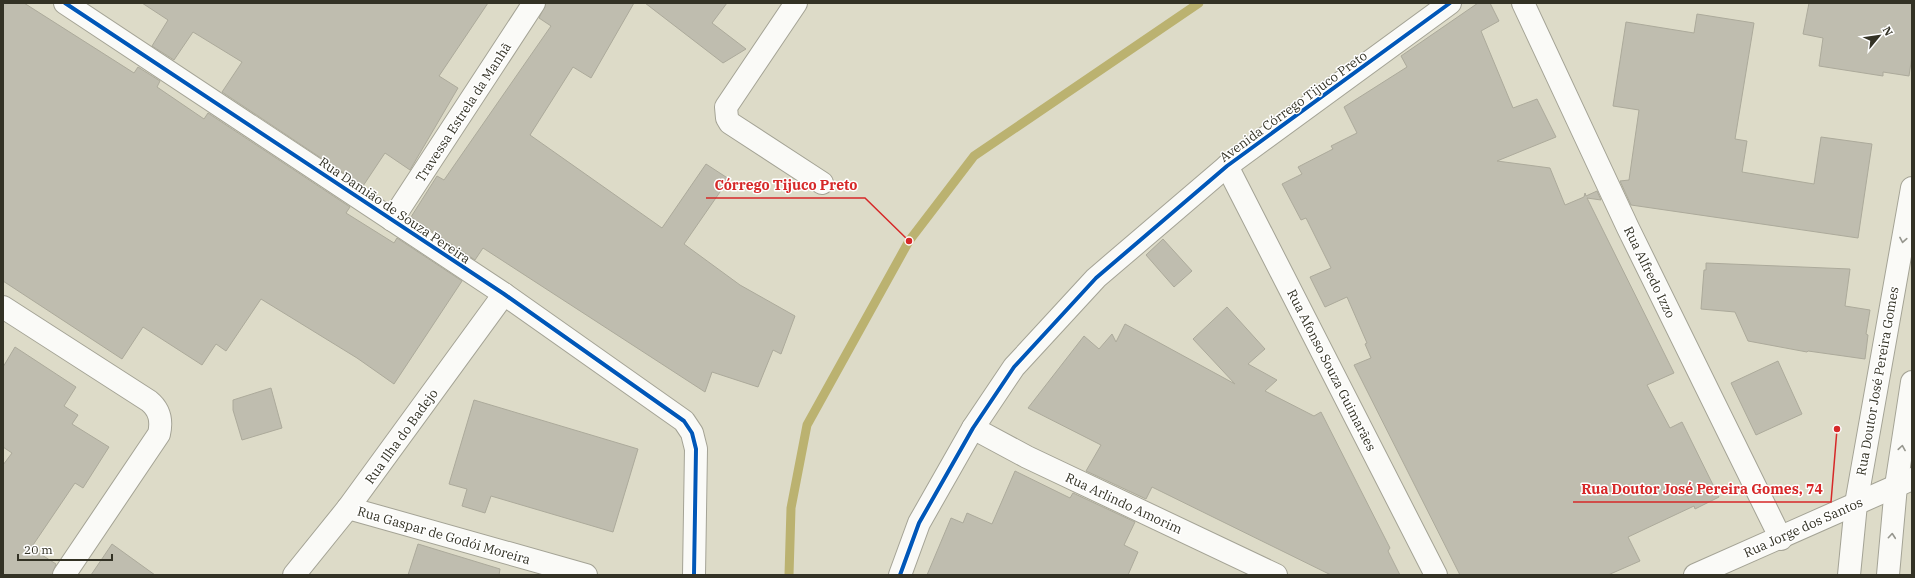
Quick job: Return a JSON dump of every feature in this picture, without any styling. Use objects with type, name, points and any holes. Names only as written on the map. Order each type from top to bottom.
[{"type":"street","name":"Rua Damião de Souza Pereira","points":[[65,3],[504,294],[684,421],[692,433],[696,449],[694,575]]},
{"type":"street","name":"Travessa Estrela da Manhã","points":[[392,220],[534,3]]},
{"type":"street","points":[[796,3],[726,107],[725,112],[730,123],[822,183]]},
{"type":"street","name":"Avenida Córrego Tijuco Preto","points":[[900,575],[919,523],[974,428],[1014,367],[1096,278],[1227,166],[1450,3]]},
{"type":"street","name":"Rua Alfredo Izzo","points":[[1523,3],[1628,228],[1781,538]]},
{"type":"street","name":"Rua Afonso Souza Guimarães","points":[[1227,166],[1436,575]]},
{"type":"street","name":"Rua Doutor José Pereira Gomes","points":[[1849,575],[1856,504],[1912,188]]},
{"type":"street","name":"Rua Ilha do Badejo","points":[[294,575],[348,508],[504,294]]},
{"type":"street","points":[[3,307],[149,401],[155,406],[161,425],[158,434],[64,575]]},
{"type":"street","points":[[1888,575],[1904,483],[1912,382]]},
{"type":"street","name":"Rua Arlindo Amorim","points":[[974,428],[1027,457],[1276,575]]},
{"type":"street","name":"Rua Jorge dos Santos","points":[[1695,575],[1904,483]]},
{"type":"street","name":"Rua Gaspar de Godói Moreira","points":[[348,508],[586,575]]},
{"type":"building","points":[[3,3],[24,3],[134,73],[138,67],[160,81],[157,87],[204,119],[208,113],[350,207],[346,213],[394,243],[397,238],[462,281],[394,384],[357,358],[261,299],[226,351],[216,344],[202,365],[143,327],[122,359],[3,281]]},
{"type":"building","points":[[142,3],[488,3],[439,76],[458,88],[410,170],[385,153],[363,186],[222,92],[242,62],[193,32],[174,60],[152,46],[168,20]]},
{"type":"building","points":[[546,3],[634,3],[591,78],[573,67],[530,135],[662,228],[706,164],[729,179],[684,244],[740,285],[795,316],[781,354],[773,350],[758,387],[712,372],[705,392],[483,248],[475,260],[411,217],[437,176],[444,180],[551,26],[539,18]]},
{"type":"building","points":[[645,3],[727,3],[712,23],[746,49],[723,63]]},
{"type":"building","points":[[1478,3],[1490,3],[1499,21],[1481,31],[1513,108],[1537,99],[1556,137],[1497,161],[1550,168],[1565,205],[1584,197],[1585,193],[1586,196],[1597,191],[1601,200],[1587,198],[1674,373],[1647,385],[1670,428],[1682,422],[1719,497],[1695,509],[1694,506],[1628,537],[1640,561],[1608,575],[1460,575],[1354,365],[1371,358],[1365,344],[1367,343],[1347,297],[1325,307],[1310,277],[1331,268],[1306,218],[1301,220],[1282,184],[1302,174],[1298,167],[1333,149],[1331,146],[1357,133],[1344,107],[1407,67],[1401,56]]},
{"type":"building","points":[[1809,3],[1912,3],[1912,56],[1909,76],[1883,72],[1883,76],[1819,66],[1823,38],[1803,34]]},
{"type":"building","points":[[1697,14],[1754,23],[1735,139],[1747,141],[1742,172],[1814,184],[1821,137],[1872,144],[1858,238],[1631,205],[1620,181],[1629,180],[1639,110],[1613,106],[1626,22],[1694,33]]},
{"type":"building","points":[[1163,239],[1192,271],[1174,287],[1146,255]]},
{"type":"building","points":[[1706,263],[1850,269],[1845,306],[1870,310],[1866,334],[1868,335],[1865,359],[1807,352],[1748,341],[1735,312],[1701,309],[1704,270],[1706,270]]},
{"type":"building","points":[[1227,307],[1265,349],[1248,364],[1277,380],[1265,391],[1314,416],[1321,412],[1390,548],[1388,551],[1400,575],[1331,575],[1152,487],[1146,499],[1086,471],[1101,445],[1028,408],[1084,336],[1099,349],[1112,334],[1116,342],[1125,324],[1235,384],[1193,339]]},
{"type":"building","points":[[15,347],[76,387],[64,406],[78,415],[72,424],[109,447],[83,488],[75,483],[31,548],[56,564],[52,575],[3,575],[3,465],[12,453],[3,447],[3,367]]},
{"type":"building","points":[[1778,361],[1802,414],[1756,435],[1731,383]]},
{"type":"building","points":[[271,388],[282,428],[242,440],[233,410],[233,400]]},
{"type":"building","points":[[474,400],[638,449],[613,532],[491,496],[485,513],[462,506],[467,489],[449,484]]},
{"type":"building","points":[[1015,471],[1070,498],[1073,493],[1135,522],[1124,545],[1138,552],[1128,575],[927,575],[951,518],[963,523],[967,513],[992,524]]},
{"type":"building","points":[[112,544],[155,575],[91,575]]},
{"type":"building","points":[[418,544],[500,569],[499,575],[408,575]]},
{"type":"waterway","points":[[789,575],[791,508],[807,425],[909,241],[974,156],[1199,3]]},
{"type":"cycle path","points":[[65,3],[504,294],[684,421],[692,433],[696,449],[694,575]]},
{"type":"cycle path","points":[[900,575],[919,523],[973,428],[1014,367],[1096,278],[1227,166],[1450,3]]},
{"type":"place","name":"Córrego Tijuco Preto","points":[[909,241]]},
{"type":"place","name":"Rua Doutor José Pereira Gomes, 74","points":[[1837,429]]}]
